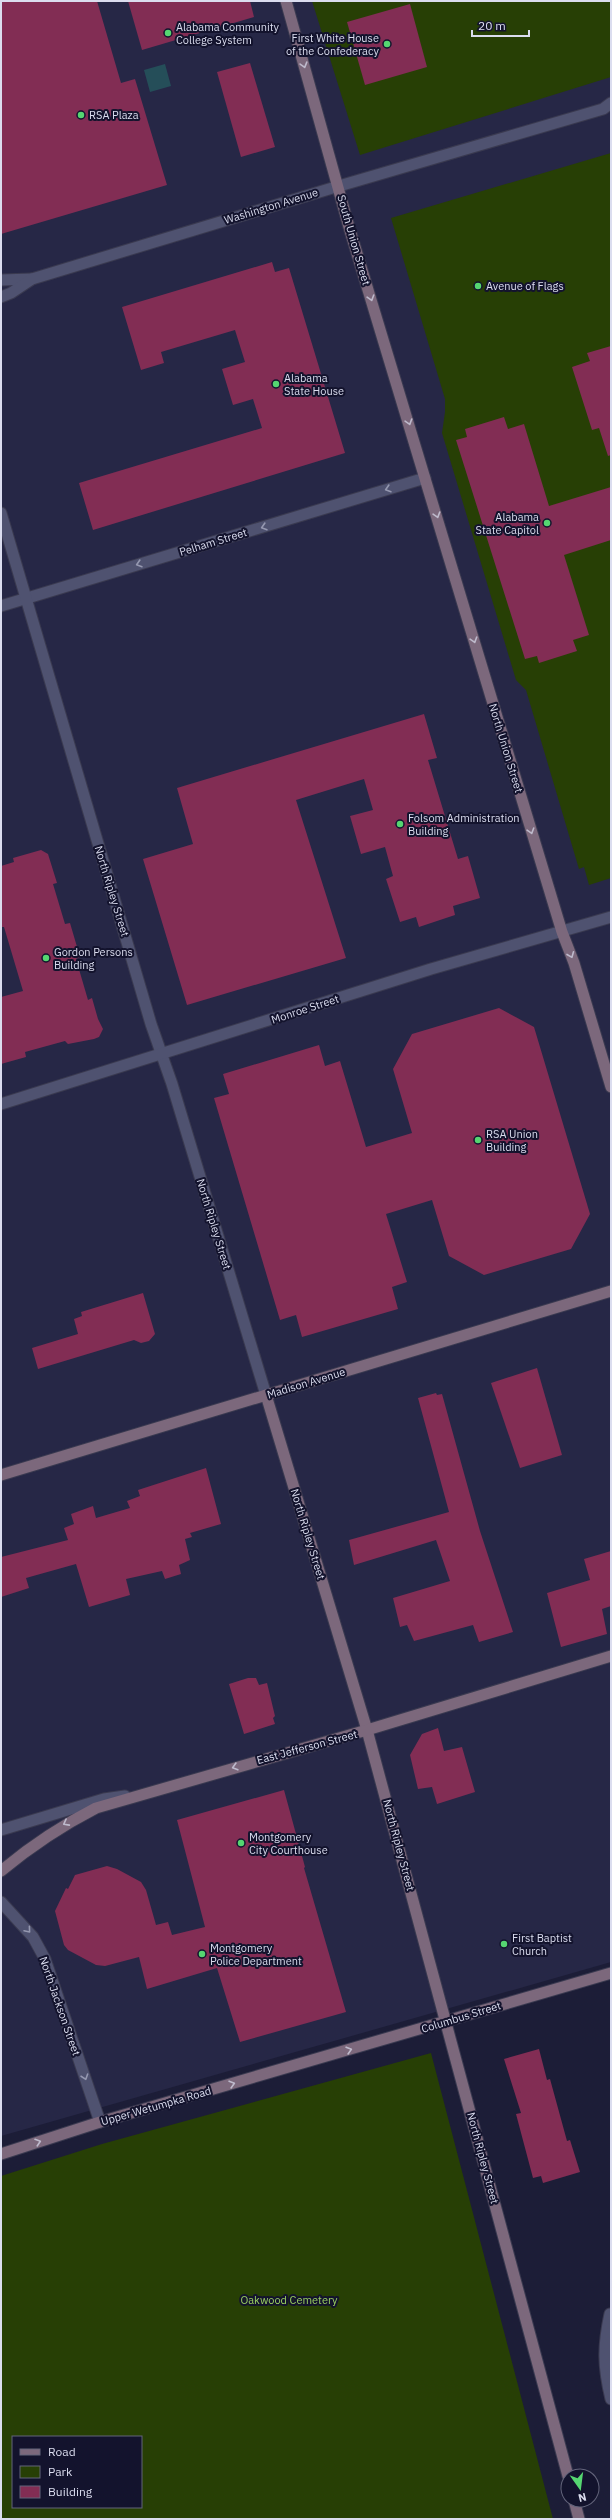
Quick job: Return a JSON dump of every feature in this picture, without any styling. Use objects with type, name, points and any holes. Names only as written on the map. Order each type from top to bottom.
[{"type":"main road","name":"South Union Street","points":[[286,1],[339,186],[349,227],[425,478]]},
{"type":"main road","name":"North Union Street","points":[[425,478],[562,932],[574,963],[611,1087]]},
{"type":"main road","name":"Madison Avenue","points":[[1,1475],[611,1291]]},
{"type":"main road","name":"North Ripley Street","points":[[266,1396],[367,1730],[447,2020],[566,2468]]},
{"type":"main road","name":"East Jefferson Street","points":[[155,1790],[367,1730],[611,1656]]},
{"type":"main road","points":[[1,1871],[30,1847],[63,1825],[96,1808],[155,1790]]},
{"type":"main road","name":"Columbus Street","points":[[311,2061],[611,1973]]},
{"type":"main road","name":"Upper Wetumpka Road","points":[[1,2154],[100,2122],[311,2061]]},
{"type":"main road","points":[[576,2508],[579,2519]]},
{"type":"street","name":"Washington Avenue","points":[[1,280],[32,279],[339,186],[608,107]]},
{"type":"street","name":"Washington Avenue","points":[[1,297],[11,293],[32,279]]},
{"type":"street","name":"Pelham Street","points":[[1,606],[425,478]]},
{"type":"street","name":"North Ripley Street","points":[[1,513],[25,599],[266,1396]]},
{"type":"street","name":"Monroe Street","points":[[1,1104],[431,969],[611,917]]},
{"type":"street","name":"East Jefferson Street","points":[[1,1830],[104,1799],[155,1790]]},
{"type":"street","name":"North Jackson Street","points":[[1,1902],[33,1937],[45,1959],[100,2122]]},
{"type":"street","points":[[610,2314],[603,2344],[604,2371],[611,2399]]},
{"type":"shaded area","points":[[1,1],[611,1],[611,1962],[1,2136]]},
{"type":"shaded area","points":[[165,64],[171,86],[150,92],[144,70]]},
{"type":"green space","points":[[312,1],[611,1],[611,77],[360,155]]},
{"type":"green space","points":[[611,153],[611,878],[589,885],[584,867],[579,869],[526,690],[516,680],[442,433],[445,399],[391,218]]},
{"type":"green space","name":"Oakwood Cemetery","points":[[431,2053],[553,2519],[1,2519],[1,2176],[102,2144]]},
{"type":"building","name":"RSA Plaza","points":[[1,1],[97,1],[121,83],[135,79],[167,185],[1,234]]},
{"type":"building","name":"Alabama Community College System","points":[[128,1],[250,1],[254,17],[142,50]]},
{"type":"building","name":"First White House of the Confederacy","points":[[410,4],[427,67],[365,85],[347,22]]},
{"type":"building","points":[[250,63],[275,147],[241,157],[217,72]]},
{"type":"building","name":"Alabama State House","points":[[272,262],[275,272],[289,268],[345,453],[93,530],[79,483],[262,428],[253,399],[233,405],[222,369],[245,362],[235,330],[161,352],[164,363],[141,370],[122,307]]},
{"type":"building","points":[[611,346],[611,455],[608,456],[599,428],[592,430],[572,367],[590,361],[587,353]]},
{"type":"building","name":"Alabama State Capitol","points":[[504,417],[508,429],[524,424],[549,506],[611,487],[611,540],[564,555],[589,635],[573,640],[577,651],[539,663],[537,656],[525,659],[456,440],[467,437],[465,429]]},
{"type":"building","points":[[424,714],[437,758],[428,760],[458,859],[468,856],[480,898],[453,906],[455,915],[419,927],[416,917],[400,922],[386,879],[393,876],[385,847],[361,854],[350,816],[373,810],[364,779],[296,800],[346,958],[187,1005],[143,859],[193,844],[177,788]]},
{"type":"building","name":"Gordon Persons Building","points":[[41,850],[48,854],[57,883],[53,884],[65,924],[70,923],[80,957],[76,959],[88,1000],[92,998],[98,1019],[103,1029],[99,1037],[94,1039],[68,1044],[65,1041],[25,1052],[26,1057],[1,1064],[1,997],[23,991],[4,927],[1,927],[1,866],[14,862],[13,858]]},
{"type":"building","points":[[499,1008],[534,1027],[590,1214],[571,1249],[484,1275],[449,1256],[432,1200],[386,1214],[407,1282],[392,1287],[398,1309],[302,1337],[296,1315],[280,1320],[214,1098],[229,1094],[223,1074],[319,1045],[325,1066],[340,1061],[366,1147],[412,1133],[393,1069],[412,1034]]},
{"type":"building","points":[[143,1293],[155,1334],[149,1341],[141,1343],[134,1340],[38,1369],[32,1348],[78,1334],[74,1319],[82,1316],[81,1312]]},
{"type":"building","points":[[537,1368],[562,1455],[520,1468],[491,1383]]},
{"type":"building","points":[[436,1393],[437,1395],[442,1394],[480,1531],[513,1632],[479,1642],[473,1625],[414,1641],[407,1625],[400,1627],[393,1598],[450,1581],[436,1540],[354,1565],[349,1540],[449,1512],[418,1398]]},
{"type":"building","points":[[206,1468],[221,1524],[190,1533],[192,1537],[185,1539],[190,1560],[179,1565],[181,1574],[165,1579],[162,1571],[126,1579],[130,1595],[89,1607],[76,1564],[26,1578],[29,1588],[1,1597],[1,1557],[68,1540],[64,1528],[74,1524],[71,1514],[93,1506],[96,1518],[130,1508],[127,1501],[140,1496],[138,1490]]},
{"type":"building","points":[[611,1551],[611,1606],[602,1609],[607,1634],[561,1647],[547,1593],[590,1580],[584,1559]]},
{"type":"building","points":[[248,1678],[256,1678],[259,1685],[267,1683],[275,1716],[273,1718],[275,1724],[244,1734],[229,1684]]},
{"type":"building","points":[[438,1728],[444,1751],[462,1747],[475,1792],[437,1804],[432,1787],[418,1789],[410,1755],[422,1734]]},
{"type":"building","name":"Montgomery Police Department","points":[[284,1790],[305,1867],[304,1868],[346,2012],[240,2042],[217,1968],[147,1989],[139,1957],[105,1966],[96,1965],[68,1950],[64,1945],[55,1911],[66,1888],[68,1889],[75,1875],[107,1866],[117,1869],[141,1882],[146,1890],[156,1925],[168,1922],[172,1935],[205,1927],[177,1820]]},
{"type":"building","points":[[539,2049],[547,2080],[550,2079],[567,2141],[570,2140],[580,2172],[543,2183],[541,2176],[533,2178],[516,2114],[521,2113],[504,2059]]},
{"type":"place","name":"Alabama Community College System","points":[[168,33]]},
{"type":"place","name":"First White House of the Confederacy","points":[[387,44]]},
{"type":"place","name":"RSA Plaza","points":[[81,115]]},
{"type":"place","name":"Avenue of Flags","points":[[478,286]]},
{"type":"place","name":"Alabama State House","points":[[276,384]]},
{"type":"place","name":"Alabama State Capitol","points":[[547,523]]},
{"type":"place","name":"Folsom Administration Building","points":[[400,824]]},
{"type":"place","name":"Gordon Persons Building","points":[[46,958]]},
{"type":"place","name":"RSA Union Building","points":[[478,1140]]},
{"type":"place","name":"Montgomery City Courthouse","points":[[241,1843]]},
{"type":"place","name":"First Baptist Church","points":[[504,1944]]},
{"type":"place","name":"Montgomery Police Department","points":[[202,1954]]}]
